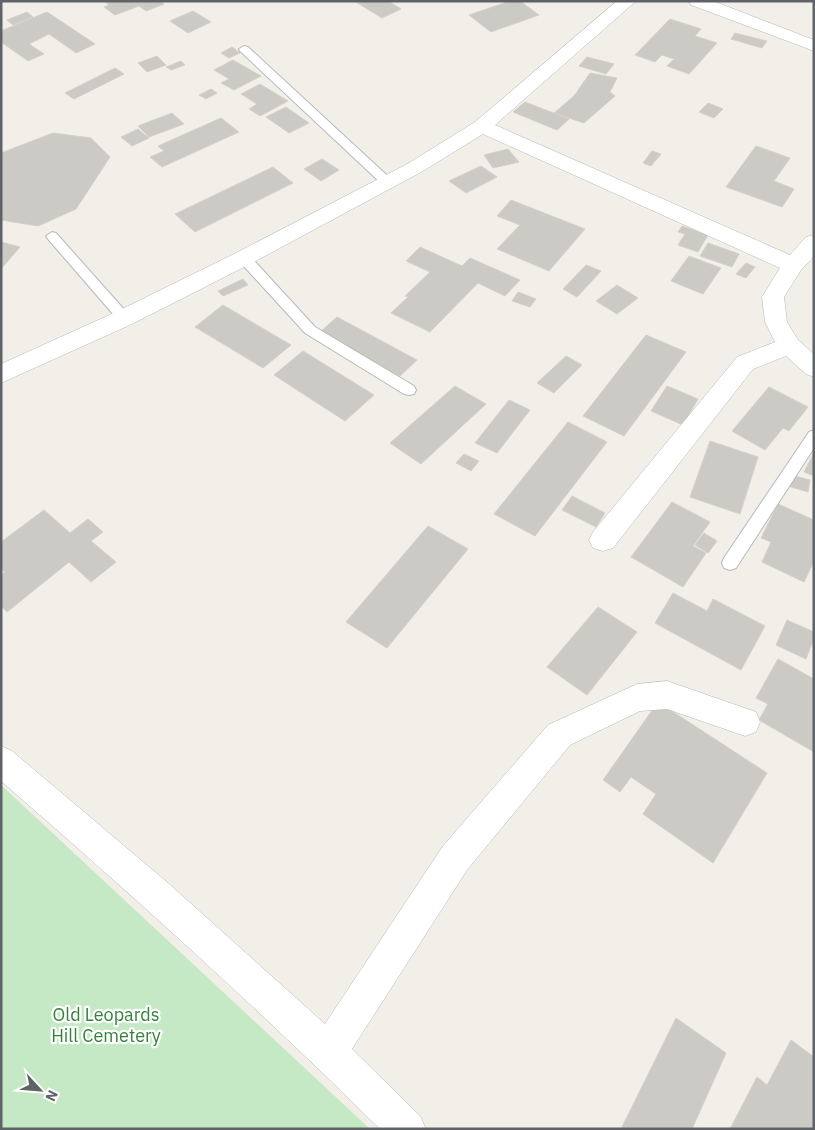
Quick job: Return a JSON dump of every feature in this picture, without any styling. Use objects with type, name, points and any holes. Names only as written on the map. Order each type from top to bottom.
[{"type":"street","points":[[1,374],[124,318],[388,184],[482,126],[628,1]]},
{"type":"street","points":[[697,1],[814,46]]},
{"type":"street","points":[[482,126],[793,265]]},
{"type":"street","points":[[814,242],[793,265],[773,296],[776,322],[789,346],[814,368]]},
{"type":"street","points":[[603,540],[745,363],[789,346]]},
{"type":"street","points":[[329,1051],[455,858],[559,736],[637,698],[667,695],[745,722]]},
{"type":"street","points":[[1,761],[112,854],[329,1051],[407,1129]]},
{"type":"lane","points":[[244,49],[388,184]]},
{"type":"lane","points":[[52,236],[124,318]]},
{"type":"lane","points":[[244,258],[310,330],[409,390]]},
{"type":"lane","points":[[730,563],[814,436]]},
{"type":"green space","name":"Old Leopards Hill Cemetery","points":[[1,785],[370,1129],[1,1129]]},
{"type":"building","points":[[104,1],[160,1],[164,4],[146,11],[139,6],[115,15],[104,7],[109,5]]},
{"type":"building","points":[[388,1],[401,9],[382,18],[356,2]]},
{"type":"building","points":[[510,1],[520,1],[539,15],[491,32],[469,15]]},
{"type":"building","points":[[193,11],[211,22],[188,33],[170,21]]},
{"type":"building","points":[[27,12],[33,17],[13,25],[7,20]]},
{"type":"building","points":[[47,12],[95,44],[76,53],[49,34],[29,44],[44,54],[28,61],[1,42],[1,31]]},
{"type":"building","points":[[670,19],[701,29],[695,36],[717,43],[689,74],[667,66],[674,59],[662,55],[655,62],[635,55]]},
{"type":"building","points":[[735,33],[767,41],[762,48],[731,39]]},
{"type":"building","points":[[232,47],[240,53],[229,58],[221,53]]},
{"type":"building","points":[[157,56],[166,65],[147,72],[138,63]]},
{"type":"building","points":[[587,57],[614,64],[606,74],[579,66]]},
{"type":"building","points":[[233,60],[261,76],[234,90],[221,83],[229,79],[214,70]]},
{"type":"building","points":[[181,61],[185,65],[171,70],[166,67]]},
{"type":"building","points":[[115,68],[124,74],[74,99],[65,93]]},
{"type":"building","points":[[590,73],[617,78],[610,92],[615,96],[584,123],[554,113],[574,96]]},
{"type":"building","points":[[260,84],[288,101],[260,116],[249,109],[257,104],[241,94]]},
{"type":"building","points":[[211,89],[217,93],[206,99],[199,95]]},
{"type":"building","points":[[525,102],[569,119],[557,130],[513,112]]},
{"type":"building","points":[[708,103],[723,109],[714,118],[699,112]]},
{"type":"building","points":[[286,107],[309,123],[289,133],[266,117]]},
{"type":"building","points":[[172,113],[184,124],[149,137],[138,126]]},
{"type":"building","points":[[221,118],[239,132],[162,167],[150,157],[164,151],[158,146]]},
{"type":"building","points":[[138,129],[149,138],[132,146],[121,137]]},
{"type":"building","points":[[53,133],[91,138],[110,157],[76,209],[38,226],[1,220],[1,153]]},
{"type":"building","points":[[756,146],[790,158],[774,181],[794,189],[782,207],[726,187]]},
{"type":"building","points":[[508,149],[519,162],[493,168],[484,155]]},
{"type":"building","points":[[652,151],[661,154],[651,166],[643,163]]},
{"type":"building","points":[[322,159],[339,170],[321,181],[304,169]]},
{"type":"building","points":[[481,166],[497,177],[466,193],[449,181]]},
{"type":"building","points":[[273,167],[293,183],[195,232],[175,214]]},
{"type":"building","points":[[511,200],[585,229],[549,271],[497,249],[520,225],[497,216]]},
{"type":"building","points":[[682,226],[708,235],[698,252],[678,245],[685,234],[678,232]]},
{"type":"building","points":[[1,242],[20,247],[1,269]]},
{"type":"building","points":[[708,243],[739,254],[732,267],[700,256]]},
{"type":"building","points":[[420,247],[462,266],[470,258],[520,280],[505,296],[478,283],[430,332],[391,313],[408,297],[405,296],[430,272],[406,261]]},
{"type":"building","points":[[689,256],[721,268],[703,294],[671,281]]},
{"type":"building","points":[[746,263],[755,267],[746,278],[736,274]]},
{"type":"building","points":[[586,265],[601,271],[577,297],[563,289]]},
{"type":"building","points":[[243,279],[248,285],[223,296],[218,291]]},
{"type":"building","points":[[617,285],[638,298],[617,314],[596,301]]},
{"type":"building","points":[[518,292],[536,299],[530,307],[512,301]]},
{"type":"building","points":[[223,305],[291,345],[263,368],[195,327]]},
{"type":"building","points":[[337,317],[417,360],[400,376],[319,333]]},
{"type":"building","points":[[646,335],[686,352],[624,436],[583,416]]},
{"type":"building","points":[[303,351],[374,395],[345,421],[274,375]]},
{"type":"building","points":[[566,356],[582,365],[554,393],[537,383]]},
{"type":"building","points":[[455,386],[486,404],[421,464],[390,443]]},
{"type":"building","points":[[667,386],[698,399],[683,425],[651,411]]},
{"type":"building","points":[[769,387],[808,407],[789,431],[783,428],[765,450],[732,431]]},
{"type":"building","points":[[509,400],[530,410],[497,453],[475,443]]},
{"type":"building","points":[[568,422],[607,442],[535,536],[494,514]]},
{"type":"building","points":[[710,441],[758,457],[740,514],[690,497]]},
{"type":"building","points":[[814,453],[814,476],[804,472]]},
{"type":"building","points":[[464,454],[479,461],[471,471],[456,463]]},
{"type":"building","points":[[791,475],[810,480],[808,492],[788,486]]},
{"type":"building","points":[[572,496],[605,513],[596,527],[562,510]]},
{"type":"building","points":[[672,502],[710,522],[693,546],[706,553],[683,587],[631,557]]},
{"type":"building","points":[[778,504],[814,520],[814,561],[804,582],[762,562],[771,542],[761,538]]},
{"type":"building","points":[[44,510],[70,533],[88,519],[103,532],[91,541],[116,562],[91,582],[69,562],[7,612],[1,606],[1,575],[5,572],[1,569],[1,542]]},
{"type":"building","points":[[428,526],[468,549],[387,648],[346,622]]},
{"type":"building","points":[[704,533],[717,541],[708,553],[695,545]]},
{"type":"building","points":[[673,593],[707,611],[713,599],[765,626],[741,670],[655,623]]},
{"type":"building","points":[[598,607],[637,632],[587,695],[547,667]]},
{"type":"building","points":[[787,620],[814,632],[814,638],[806,659],[776,645]]},
{"type":"building","points":[[778,659],[814,679],[814,752],[759,720],[768,704],[756,698]]},
{"type":"building","points":[[658,702],[767,773],[713,863],[643,814],[656,794],[631,777],[620,792],[603,780]]},
{"type":"building","points":[[676,1018],[726,1053],[692,1129],[621,1129]]},
{"type":"building","points":[[791,1040],[814,1057],[814,1129],[730,1129],[757,1077],[767,1085]]}]
